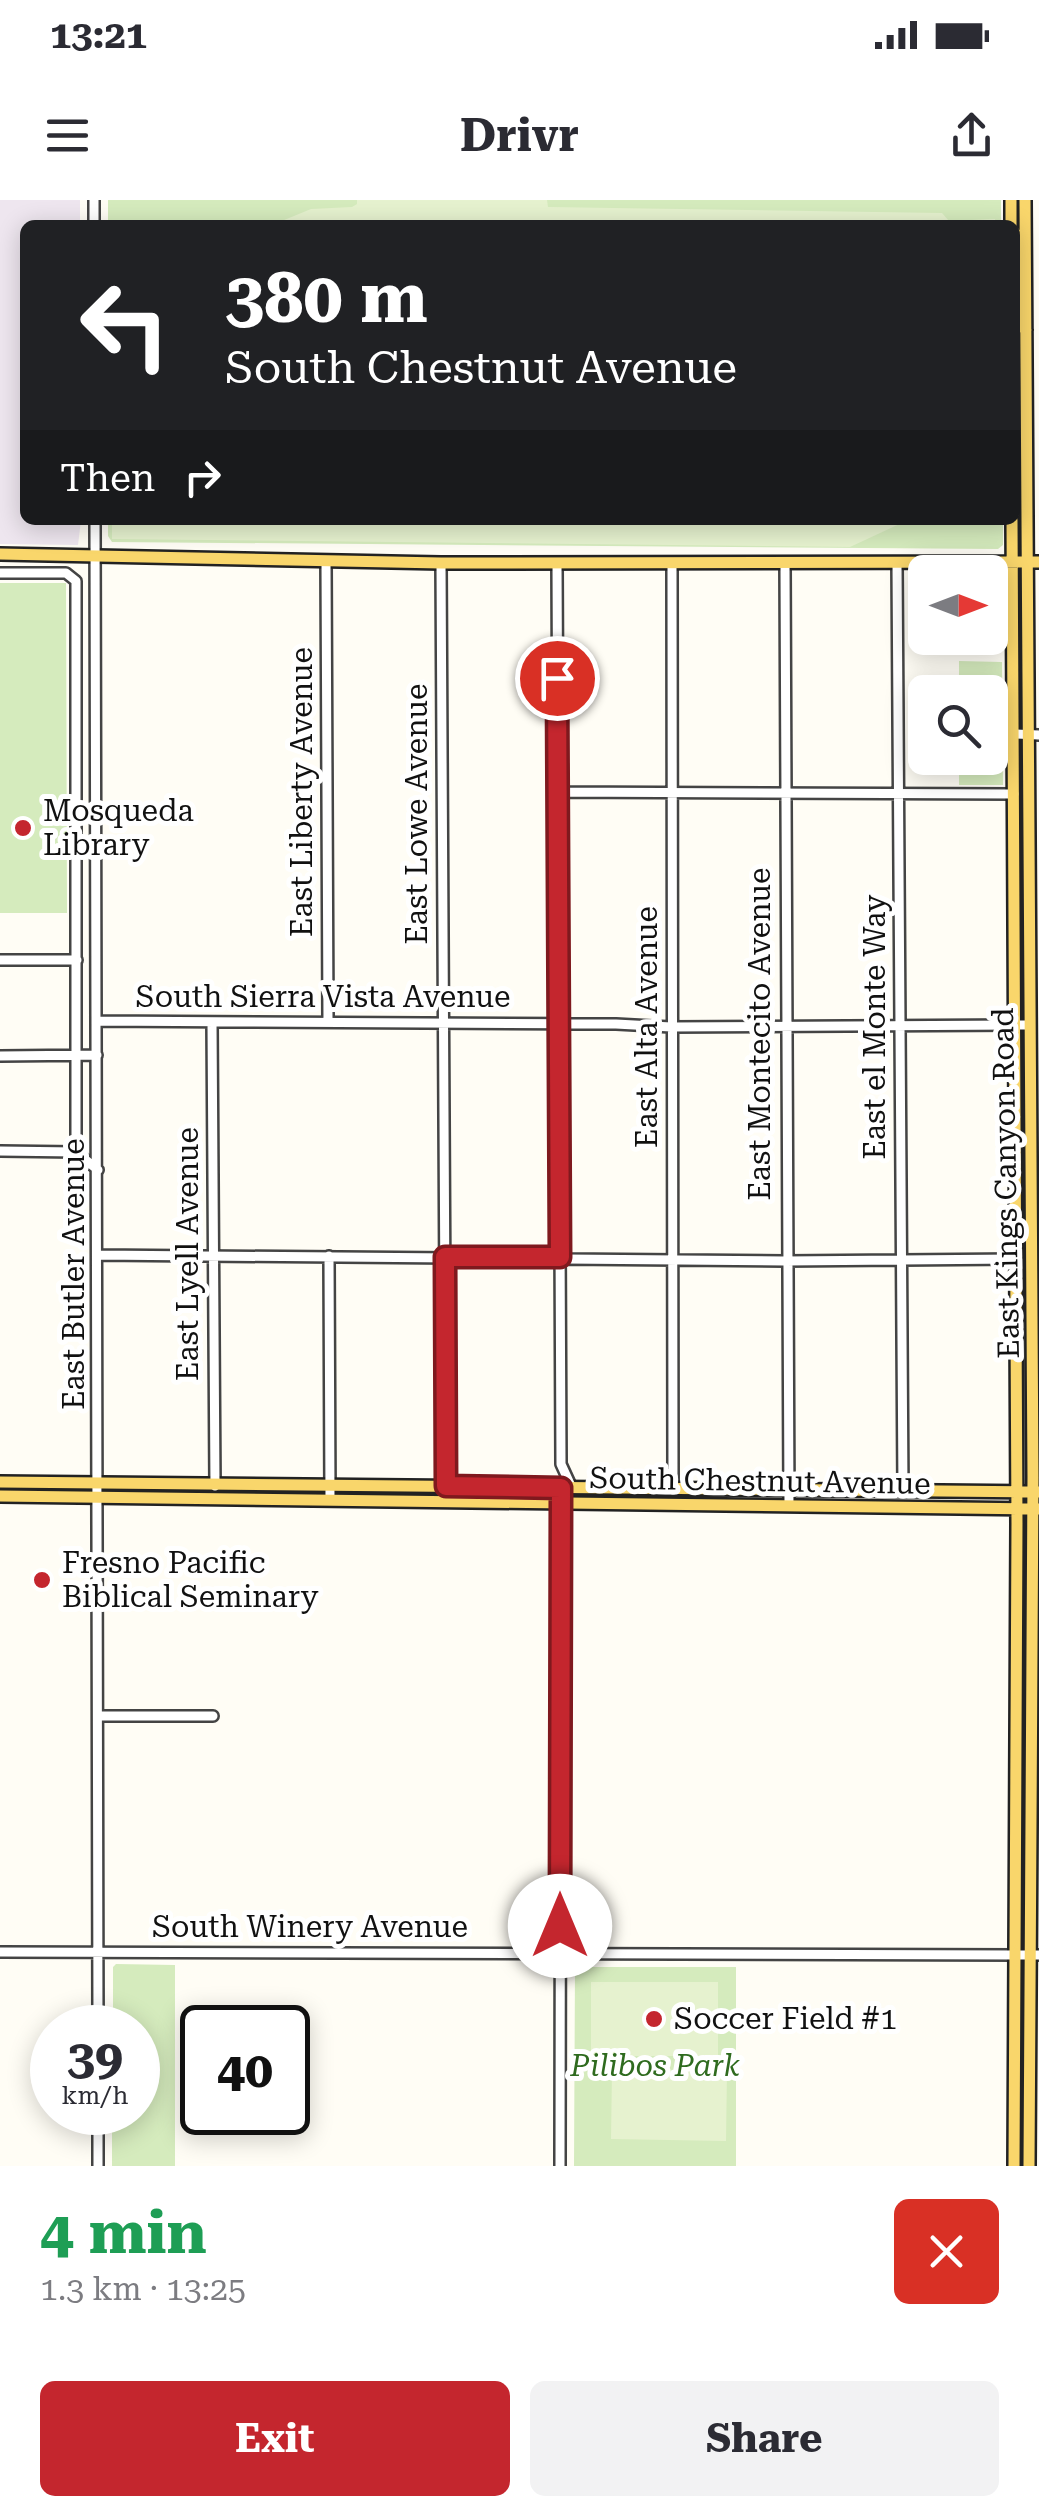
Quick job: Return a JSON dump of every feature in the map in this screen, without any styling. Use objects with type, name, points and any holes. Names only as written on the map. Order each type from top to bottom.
[{"type":"main road","name":"East Kings Canyon Road","points":[[1025,201],[1026,416],[1033,562],[1027,734],[1014,794],[1014,853],[1015,1025],[1036,1334],[1035,1956],[1029,2166]]},
{"type":"main road","name":"East Kings Canyon Road","points":[[1012,525],[1034,854],[1034,968],[1029,1025],[1034,1084],[1028,1201],[1016,1259],[1014,2166]]},
{"type":"main road","points":[[0,554],[557,564],[1033,562]]},
{"type":"main road","name":"South Chestnut Avenue","points":[[0,1482],[215,1486],[416,1500],[1036,1508]]},
{"type":"main road","name":"South Chestnut Avenue","points":[[0,1496],[100,1499],[446,1486],[1036,1492]]},
{"type":"main road","points":[[416,1500],[423,1493],[475,1493],[478,1486]]},
{"type":"main road","points":[[841,1506],[850,1498],[892,1498],[903,1491]]},
{"type":"street","name":"East Butler Avenue","points":[[95,525],[100,1485],[98,2005]]},
{"type":"street","name":"East Liberty Avenue","points":[[326,562],[328,1022]]},
{"type":"street","name":"East Lowe Avenue","points":[[441,563],[446,1486]]},
{"type":"street","points":[[557,564],[560,2166]]},
{"type":"street","name":"East Alta Avenue","points":[[672,564],[674,1490]]},
{"type":"street","name":"East Montecito Avenue","points":[[785,564],[789,1504]]},
{"type":"street","name":"East el Monte Way","points":[[898,564],[903,1491]]},
{"type":"street","points":[[0,572],[66,572],[76,581],[76,1152]]},
{"type":"street","points":[[557,792],[1014,794]]},
{"type":"street","points":[[77,814],[96,814]]},
{"type":"street","points":[[1014,853],[1034,854]]},
{"type":"street","points":[[0,960],[77,960]]},
{"type":"street","points":[[1015,968],[1034,968]]},
{"type":"street","name":"South Sierra Vista Avenue","points":[[97,1021],[671,1028],[1029,1025]]},
{"type":"street","name":"East Lyell Avenue","points":[[212,1022],[215,1486]]},
{"type":"street","points":[[0,1056],[97,1055]]},
{"type":"street","points":[[0,1151],[76,1152],[98,1170]]},
{"type":"street","points":[[98,1255],[785,1261],[1016,1259]]},
{"type":"street","points":[[328,1256],[330,1493]]},
{"type":"street","points":[[1016,1334],[1036,1334]]},
{"type":"street","points":[[560,1488],[561,1464]]},
{"type":"street","points":[[99,1716],[212,1716]]},
{"type":"street","name":"South Winery Avenue","points":[[0,1952],[1035,1956]]},
{"type":"street","points":[[98,2135],[98,2166]]},
{"type":"shaded area","points":[[0,200],[80,200],[80,220],[20,220],[20,525],[80,525],[78,545],[0,544]]},
{"type":"green space","points":[[108,200],[1001,200],[1001,220],[108,220]]},
{"type":"green space","points":[[357,200],[547,200],[548,207],[942,213],[948,220],[284,220],[311,209],[357,204]]},
{"type":"green space","points":[[108,525],[1003,525],[1003,545],[998,549],[112,542]]},
{"type":"green space","points":[[112,525],[897,525],[850,547],[112,539]]},
{"type":"green space","points":[[0,583],[66,583],[67,913],[0,913]]},
{"type":"green space","points":[[959,661],[1002,662],[1002,675],[959,675]]},
{"type":"green space","points":[[959,775],[1003,775],[1003,785],[959,785]]},
{"type":"green space","points":[[175,1965],[175,2166],[112,2166],[112,2135],[160,2135],[160,2005],[113,2005],[113,1967]]},
{"type":"green space","name":"Pilibos Park","points":[[575,1967],[736,1967],[736,2166],[574,2166]]},
{"type":"green space","name":"Soccer Field #1","points":[[591,1982],[718,1982],[718,2056],[591,2056]]},
{"type":"green space","points":[[612,2070],[727,2071],[726,2141],[611,2139]]},
{"type":"place","name":"Mosqueda Library","points":[[23,828]]},
{"type":"place","name":"Fresno Pacific Biblical Seminary","points":[[42,1580]]},
{"type":"place","name":"Soccer Field #1","points":[[654,2019]]},
{"type":"route","points":[[557,678],[560,1257],[445,1257],[446,1486],[561,1488],[560,1926]]}]
